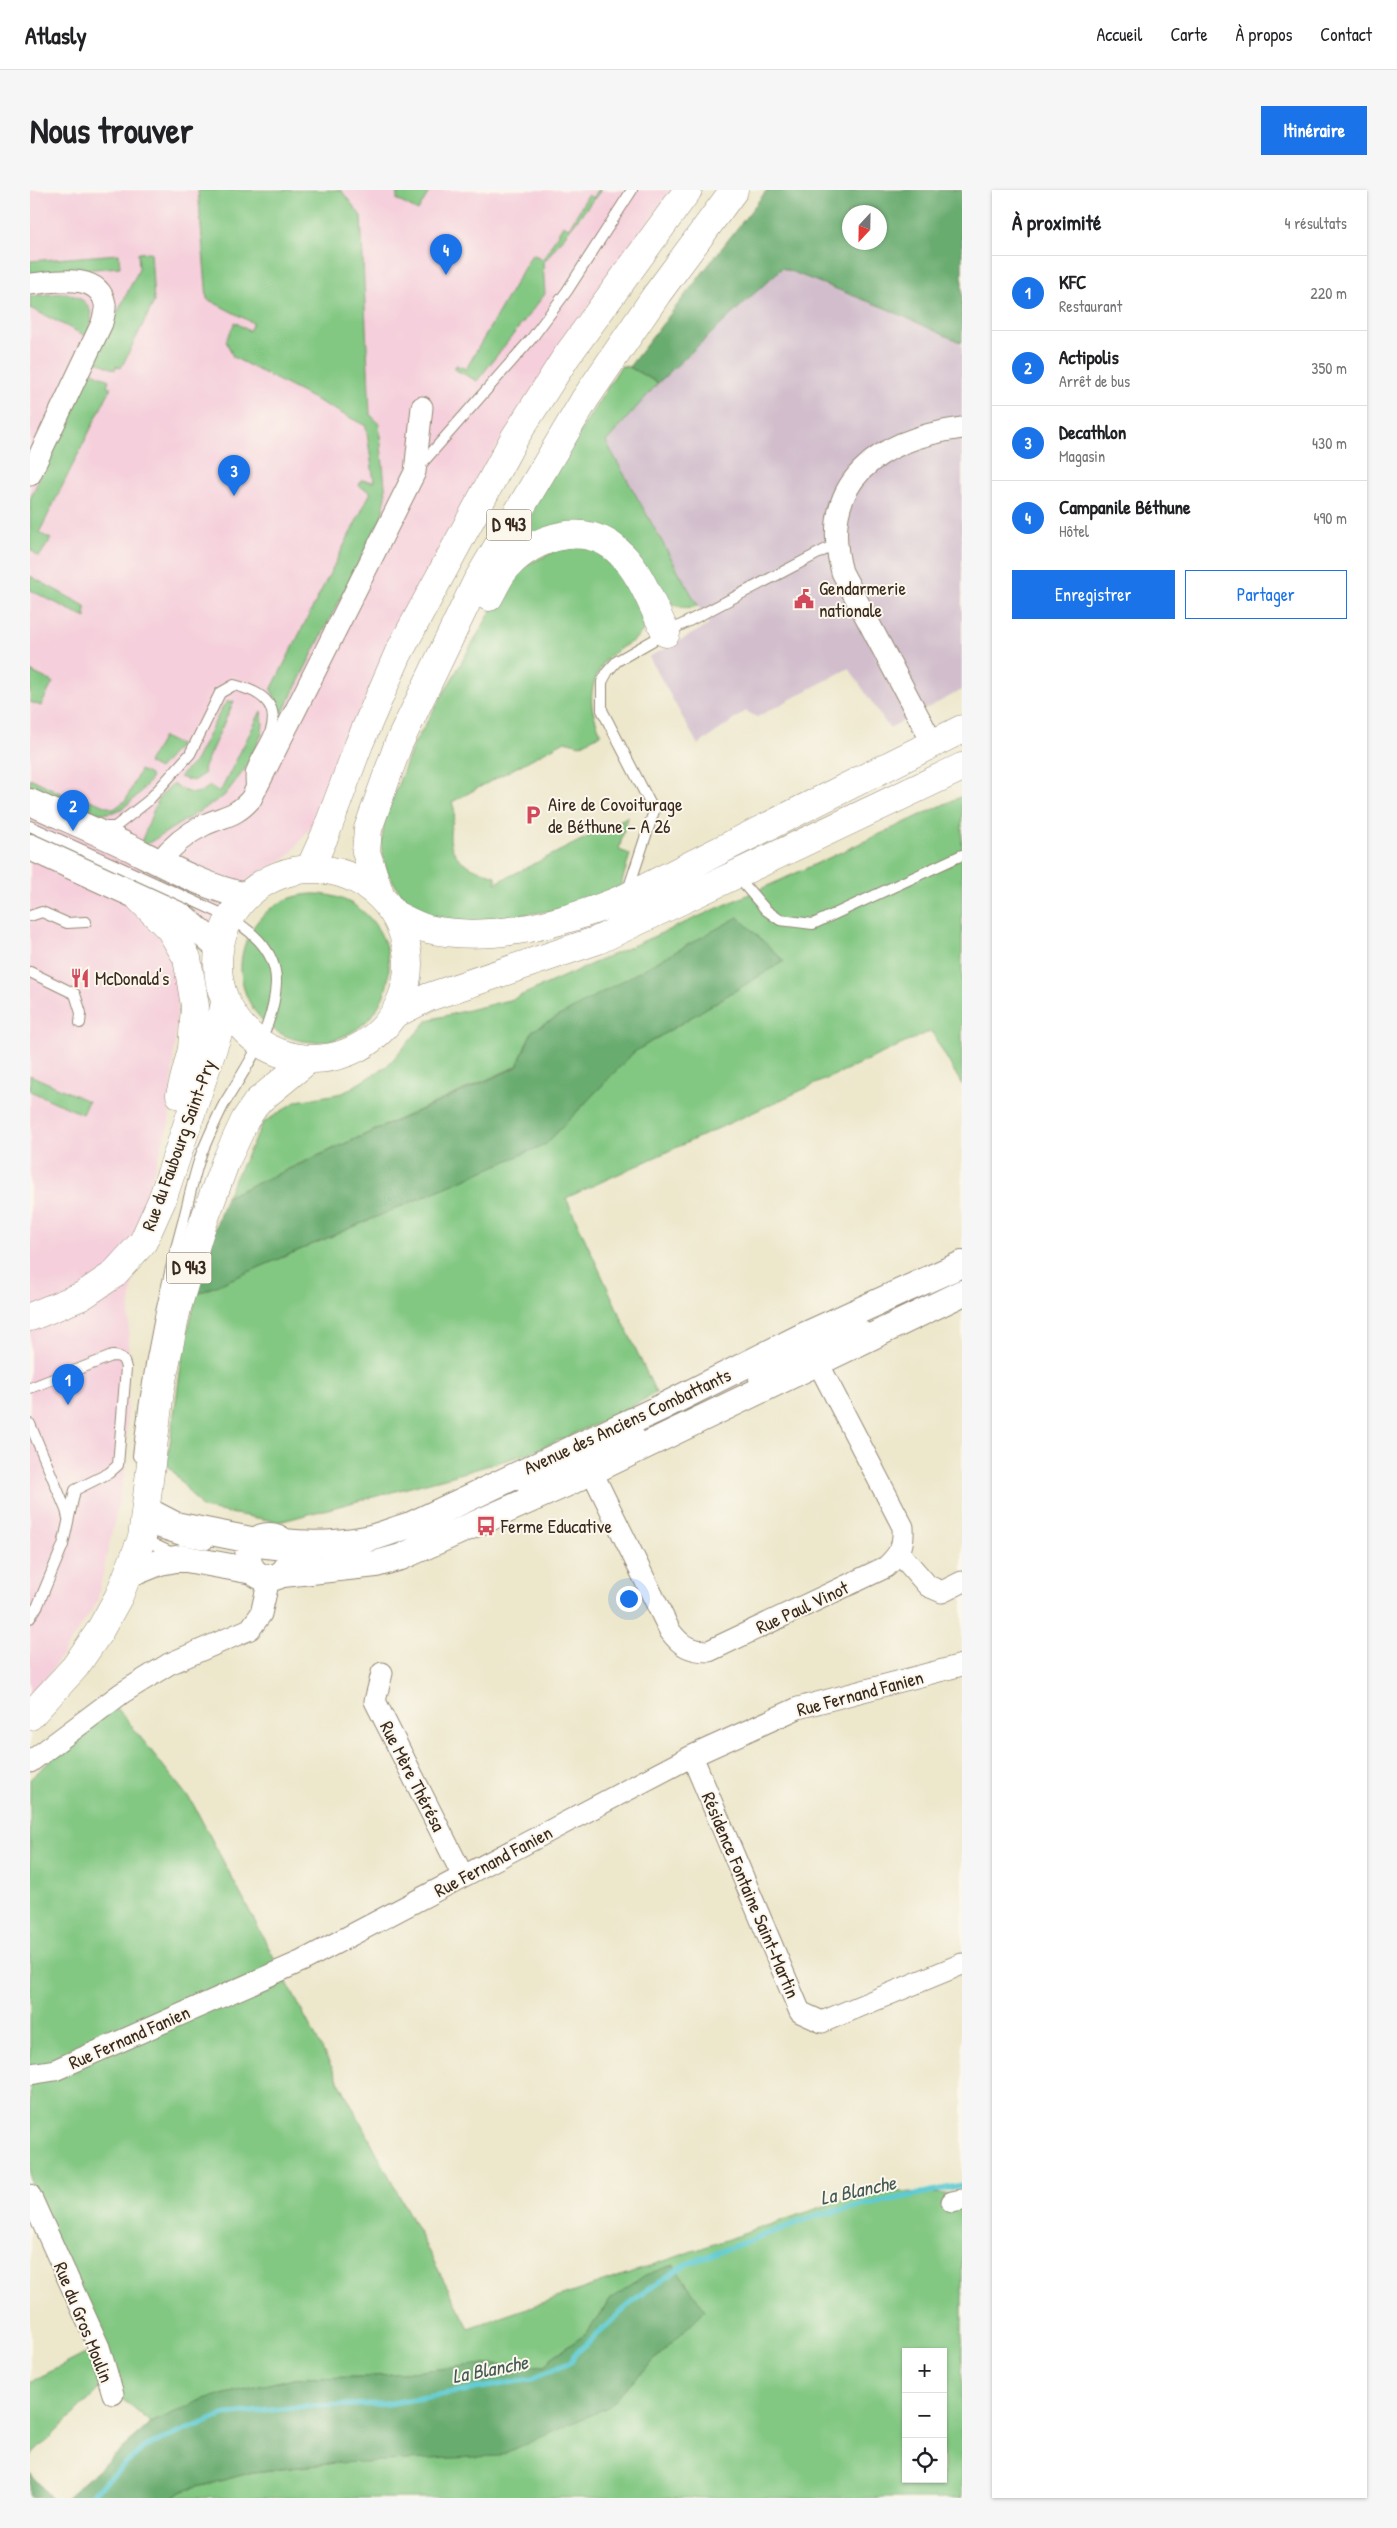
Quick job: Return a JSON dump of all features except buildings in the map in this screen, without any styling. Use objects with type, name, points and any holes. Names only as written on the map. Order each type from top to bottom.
[{"type":"main road","name":"D 943","points":[[310,868],[325,835],[359,744],[398,654],[515,437],[566,357],[688,190]]},
{"type":"main road","name":"D 943","points":[[388,905],[366,852],[368,829],[398,745],[425,687],[476,583],[585,399],[657,294],[734,190]]},
{"type":"main road","points":[[425,687],[479,616],[505,569],[522,553],[538,543],[563,534],[595,538],[621,553],[636,574],[666,633]]},
{"type":"main road","points":[[388,905],[406,939],[409,965],[406,990],[395,1014],[379,1034],[358,1049],[334,1058],[308,1060],[285,1055],[261,1044],[235,1019],[225,1002],[219,978],[219,948],[230,917],[246,896],[272,878],[286,872],[310,868],[335,871],[351,877],[388,905],[426,928],[452,933],[490,933],[554,922],[596,911],[625,898],[962,729]]},
{"type":"main road","points":[[395,1014],[429,997],[598,940],[962,767]]},
{"type":"main road","points":[[140,899],[170,930],[187,958],[196,1006],[192,1050],[172,1129],[169,1178]]},
{"type":"main road","name":"Rue du Faubourg Saint-Pry","points":[[30,1317],[82,1296],[113,1275],[143,1242],[169,1178],[220,1027],[225,1002]]},
{"type":"main road","name":"D 943","points":[[31,1715],[75,1667],[100,1632],[128,1575],[139,1524],[160,1390],[177,1308],[199,1234],[224,1163],[245,1120],[257,1102],[308,1060]]},
{"type":"street","points":[[30,284],[74,281],[88,283],[100,292],[105,305],[102,323],[30,475]]},
{"type":"street","points":[[159,862],[173,845],[203,825],[239,812],[251,799],[414,472],[422,407]]},
{"type":"street","points":[[933,744],[842,572],[836,544],[838,511],[845,491],[856,475],[888,450],[933,433],[962,428]]},
{"type":"street","points":[[30,802],[224,891],[246,896]]},
{"type":"street","points":[[36,855],[183,917],[219,948]]},
{"type":"street","name":"Avenue des Anciens Combattants","points":[[139,1524],[175,1525],[266,1558],[302,1544],[344,1542],[368,1538],[411,1525],[664,1406],[801,1337],[962,1264]]},
{"type":"street","name":"Avenue des Anciens Combattants","points":[[128,1575],[160,1562],[181,1558],[266,1558],[367,1565],[401,1557],[592,1472],[751,1396],[817,1361],[962,1293]]},
{"type":"street","points":[[817,1361],[902,1527],[904,1542],[900,1554],[928,1586],[942,1592],[962,1582]]},
{"type":"street","name":"Rue Paul Vinot","points":[[592,1472],[670,1631],[679,1644],[694,1651],[709,1651],[886,1568],[900,1554]]},
{"type":"street","points":[[30,1762],[122,1693],[169,1664],[250,1629],[261,1614],[266,1558]]},
{"type":"street","name":"Rue Fernand Fanien","points":[[30,2074],[55,2070],[302,1961],[692,1756],[798,1708],[962,1665]]},
{"type":"street","name":"Rue Mère Thérésa","points":[[382,1673],[375,1701],[463,1876]]},
{"type":"street","name":"Résidence Fontaine Saint-Martin","points":[[692,1756],[800,2012],[822,2022],[962,1964]]},
{"type":"street","name":"Rue du Gros Moulin","points":[[30,2195],[99,2347],[113,2394]]},
{"type":"lane","points":[[414,472],[532,338],[568,291],[632,190]]},
{"type":"lane","points":[[625,898],[654,811],[602,710],[602,682],[608,671],[617,661],[666,633],[836,544]]},
{"type":"lane","points":[[90,828],[115,827],[148,801],[190,754],[220,693],[234,685],[254,690],[270,704],[273,720],[271,732],[250,773],[251,799]]},
{"type":"lane","points":[[30,826],[230,917],[248,928],[271,961],[276,981],[275,993],[261,1044],[223,1106],[202,1154],[161,1301],[147,1379],[137,1468]]},
{"type":"lane","points":[[735,874],[766,910],[780,920],[812,924],[962,855]]},
{"type":"lane","points":[[30,916],[42,912],[67,923],[86,922]]},
{"type":"lane","points":[[30,972],[75,994],[81,1013],[80,1023]]},
{"type":"lane","points":[[742,1385],[840,1336],[893,1314]]},
{"type":"lane","points":[[30,1388],[112,1356],[120,1356],[125,1360],[126,1368],[118,1464],[109,1473],[75,1490],[67,1532],[58,1561],[30,1618]]},
{"type":"lane","points":[[30,1424],[66,1510],[67,1532]]},
{"type":"lane","points":[[517,1492],[645,1432]]},
{"type":"lane","points":[[266,1558],[306,1560],[371,1554],[424,1537],[494,1504]]},
{"type":"lane","points":[[139,1524],[181,1540],[214,1546]]},
{"type":"lane","points":[[139,1524],[181,1558]]},
{"type":"shaded area","points":[[30,190],[671,190],[575,325],[486,463],[397,626],[312,825],[290,855],[250,878],[181,957],[169,1123],[141,1212],[129,1313],[126,1466],[97,1602],[30,1703]]},
{"type":"shaded area","points":[[782,268],[885,308],[962,342],[962,690],[889,728],[849,668],[757,717],[746,711],[698,745],[649,657],[709,625],[606,442],[658,383]]},
{"type":"green space","points":[[198,190],[341,190],[361,216],[370,414],[379,424],[386,496],[382,516],[279,720],[278,703],[271,690],[371,492],[359,486],[361,480],[374,482],[366,426],[233,357],[226,341],[235,322],[249,331],[253,323],[207,299]]},
{"type":"green space","points":[[397,190],[430,190],[418,211],[397,200]]},
{"type":"green space","points":[[597,190],[601,190],[543,263],[545,294],[477,381],[454,369],[456,365],[466,369],[532,254],[543,259],[563,225],[569,228],[588,195],[593,198]]},
{"type":"green space","points":[[767,190],[962,190],[962,342],[885,308],[782,268],[658,383],[629,367]]},
{"type":"green space","points":[[151,252],[154,302],[121,368],[116,366],[115,370],[94,360],[139,269],[138,253]]},
{"type":"green space","points":[[119,254],[120,267],[30,274],[30,261]]},
{"type":"green space","points":[[65,293],[81,299],[89,308],[91,321],[88,337],[30,308],[30,296]]},
{"type":"green space","points":[[621,366],[629,367],[658,383],[606,442],[698,606],[685,608],[665,600],[651,582],[633,550],[521,540],[514,537]]},
{"type":"green space","points":[[89,370],[109,380],[107,386],[111,388],[39,533],[51,539],[39,557],[30,549],[30,499]]},
{"type":"green space","points":[[575,542],[618,561],[648,615],[640,635],[609,657],[595,680],[592,702],[601,734],[580,745],[565,741],[452,802],[455,812],[450,830],[451,844],[459,858],[472,868],[496,876],[496,883],[627,817],[619,850],[630,854],[621,885],[591,905],[466,923],[431,917],[413,908],[387,872],[381,846],[385,818],[413,746],[515,570]]},
{"type":"green space","points":[[30,576],[85,606],[86,618],[30,590]]},
{"type":"green space","points":[[30,671],[53,682],[41,706],[30,702]]},
{"type":"green space","points":[[234,701],[203,769],[205,773],[193,781],[179,777],[195,761],[223,706],[227,702]]},
{"type":"green space","points":[[261,711],[262,734],[245,769],[224,796],[144,846],[140,845],[158,799],[172,784],[191,793],[199,792],[210,786],[220,792]]},
{"type":"green space","points":[[163,737],[180,745],[159,769],[148,763]]},
{"type":"green space","points":[[140,770],[150,775],[151,779],[129,803],[112,813],[88,811],[30,788],[30,778],[85,805],[87,799],[114,809],[126,800]]},
{"type":"green space","points":[[962,796],[962,1085],[931,1031],[566,1198],[656,1393],[612,1417],[530,1453],[456,1475],[279,1522],[202,1508],[167,1464],[184,1345],[197,1294],[546,1144],[634,1052],[784,961],[532,1031],[517,1066],[226,1197],[263,1123],[297,1101],[343,1093],[387,1066],[428,1020],[513,999],[781,880]]},
{"type":"green space","points":[[315,894],[343,899],[356,906],[367,916],[377,927],[384,940],[389,968],[384,996],[377,1009],[367,1020],[356,1030],[343,1037],[315,1042],[287,1037],[274,1030],[263,1020],[253,1009],[246,996],[241,968],[246,940],[253,927],[263,916],[274,906],[287,899]]},
{"type":"green space","points":[[738,917],[784,961],[634,1052],[546,1144],[197,1294],[209,1246],[226,1197],[517,1067],[532,1031]]},
{"type":"green space","points":[[30,1075],[88,1101],[82,1114],[30,1091]]},
{"type":"green space","points":[[118,1709],[192,1802],[469,2328],[871,2190],[962,2195],[962,2498],[173,2498],[183,2491],[253,2472],[337,2463],[606,2408],[705,2310],[611,2299],[586,2334],[551,2358],[545,2366],[486,2364],[364,2377],[294,2378],[204,2399],[151,2423],[104,2384],[30,2458],[30,2382],[99,2347],[30,2197],[30,1779],[103,1714]]},
{"type":"green space","points":[[674,2265],[705,2310],[606,2408],[499,2456],[337,2463],[253,2472],[183,2491],[173,2498],[66,2498],[151,2423],[204,2399],[294,2378],[364,2377],[486,2364],[545,2366],[551,2358],[586,2334],[611,2299],[645,2275]]},
{"type":"green space","points":[[30,2473],[51,2498],[30,2498]]},
{"type":"waterway","name":"La Blanche","points":[[88,2498],[144,2447],[223,2415],[310,2406],[386,2404],[532,2379],[571,2362],[574,2355],[640,2295],[684,2265],[818,2215],[962,2185]]},
{"type":"place","name":"Campanile Béthune","points":[[446,275]]},
{"type":"place","name":"Decathlon","points":[[234,496]]},
{"type":"place","name":"Gendarmerie nationale","points":[[804,599]]},
{"type":"place","name":"Aire de Covoiturage de Béthune − A 26","points":[[533,815]]},
{"type":"place","name":"Actipolis","points":[[73,831]]},
{"type":"place","name":"McDonald's","points":[[80,978]]},
{"type":"place","name":"KFC","points":[[68,1405]]},
{"type":"place","name":"Ferme Educative","points":[[486,1526]]}]
